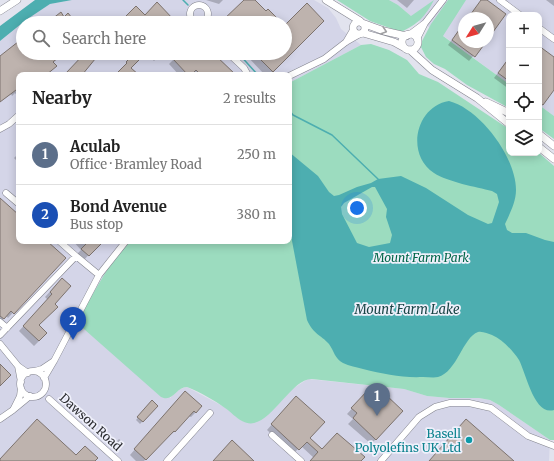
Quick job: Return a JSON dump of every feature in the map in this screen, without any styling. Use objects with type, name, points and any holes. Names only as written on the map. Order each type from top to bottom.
[{"type":"street","points":[[0,11],[17,0]]},
{"type":"street","points":[[292,75],[324,59],[346,42],[362,34],[365,28],[357,24],[344,10],[326,0]]},
{"type":"street","points":[[407,48],[416,48],[417,41],[426,23],[443,0]]},
{"type":"street","points":[[500,0],[516,12]]},
{"type":"street","points":[[407,48],[403,40],[407,35],[426,23]]},
{"type":"street","points":[[357,24],[355,33],[394,42],[407,48],[423,60],[432,70],[477,98],[506,112]]},
{"type":"street","points":[[357,24],[384,31],[414,35],[423,60]]},
{"type":"street","points":[[346,42],[357,24]]},
{"type":"street","points":[[542,30],[554,39]]},
{"type":"street","points":[[235,60],[246,72]]},
{"type":"street","points":[[477,98],[506,122]]},
{"type":"street","points":[[0,129],[16,118]]},
{"type":"street","points":[[542,136],[554,146]]},
{"type":"street","points":[[542,150],[554,160]]},
{"type":"street","points":[[6,192],[16,201]]},
{"type":"street","points":[[62,244],[99,276]]},
{"type":"street","points":[[44,378],[99,276],[124,244]]},
{"type":"street","points":[[0,335],[76,256]]},
{"type":"street","points":[[0,322],[6,328]]},
{"type":"street","points":[[0,344],[18,366],[31,372],[40,374],[44,378],[46,387],[40,395],[36,397],[26,395],[21,385],[25,375],[31,372],[42,369],[54,361]]},
{"type":"street","points":[[12,410],[20,396],[21,385],[18,366]]},
{"type":"street","name":"Dawson Road","points":[[46,387],[49,399]]},
{"type":"street","name":"Dawson Road","points":[[40,395],[49,399],[118,461]]},
{"type":"street","points":[[0,419],[30,396]]},
{"type":"street","points":[[381,461],[419,417],[435,407],[450,403],[469,403],[491,408],[528,436],[553,447]]},
{"type":"street","points":[[166,461],[210,413]]},
{"type":"street","points":[[272,435],[301,461]]},
{"type":"shaded area","points":[[72,0],[314,0],[328,8],[336,18],[341,29],[361,45],[292,81],[292,72],[16,72],[16,244],[128,244],[113,260],[170,398],[180,389],[187,387],[226,408],[242,421],[308,379],[404,389],[427,396],[479,398],[490,400],[499,405],[550,440],[549,461],[0,461],[0,41],[16,28],[16,60],[292,60],[292,16],[32,16],[50,4]]},
{"type":"shaded area","points":[[389,0],[554,0],[554,116],[542,107],[542,12],[506,12],[506,82],[460,48],[494,48],[494,12],[458,12],[458,47],[411,16],[398,5]]},
{"type":"green space","points":[[337,0],[389,0],[398,5],[411,16],[434,0],[420,19],[412,26],[401,32],[370,21]]},
{"type":"green space","points":[[448,0],[466,0],[443,36],[506,82],[506,106],[467,85],[445,69],[434,64],[426,57],[421,47],[422,41],[431,24]]},
{"type":"green space","name":"Mount Farm Park","points":[[371,44],[389,50],[407,60],[419,74],[438,82],[506,127],[506,156],[542,156],[554,166],[554,440],[550,440],[490,400],[479,398],[427,396],[404,389],[312,379],[305,380],[298,385],[261,420],[254,423],[246,423],[212,399],[187,387],[180,389],[169,398],[161,397],[76,322],[113,260],[128,244],[292,244],[292,81],[361,45]]},
{"type":"green space","points":[[542,107],[554,116],[554,139],[542,130]]},
{"type":"water","points":[[35,0],[72,0],[50,4],[32,16],[16,16],[16,28],[0,41],[0,26]]},
{"type":"water","name":"Mount Farm Lake","points":[[449,101],[461,106],[484,124],[503,149],[510,163],[514,177],[516,194],[511,212],[505,224],[507,230],[512,233],[526,233],[554,242],[554,410],[547,410],[541,407],[536,400],[519,360],[514,353],[500,340],[484,332],[478,332],[468,340],[455,362],[445,374],[438,377],[408,377],[350,366],[343,363],[336,357],[329,344],[312,329],[307,320],[292,241],[292,154],[318,176],[329,192],[334,196],[371,183],[378,179],[401,176],[426,188],[468,215],[488,224],[492,223],[499,202],[497,194],[492,191],[447,179],[434,173],[425,165],[419,154],[417,143],[418,132],[422,121],[429,112],[438,105]],"holes":[[[372,187],[375,187],[387,209],[386,217],[392,235],[390,243],[369,247],[357,243],[342,214],[341,207],[344,203]]]},
{"type":"building","points":[[244,0],[255,0],[266,11],[268,9],[275,16],[227,16]]},
{"type":"building","points":[[481,0],[487,0],[506,14],[494,31],[494,12],[472,12]]},
{"type":"building","points":[[157,2],[170,16],[126,16],[136,6],[145,15]]},
{"type":"building","points":[[307,3],[324,21],[292,53],[292,18]]},
{"type":"building","points":[[61,12],[63,16],[56,16]]},
{"type":"building","points":[[458,32],[458,44],[452,40]]},
{"type":"building","points":[[16,43],[16,60],[55,60],[53,62],[57,66],[50,72],[16,72],[16,90],[0,102],[0,56]]},
{"type":"building","points":[[463,48],[482,48],[475,57]]},
{"type":"building","points":[[542,48],[554,57],[554,90],[543,105]]},
{"type":"building","points":[[78,60],[94,60],[84,72],[67,72]]},
{"type":"building","points":[[128,60],[139,60],[131,68],[136,72],[118,72],[127,63],[126,62]]},
{"type":"building","points":[[174,60],[220,60],[233,72],[198,72],[196,70],[194,72],[185,72]]},
{"type":"building","points":[[261,60],[285,60],[273,72]]},
{"type":"building","points":[[506,62],[506,79],[498,73]]},
{"type":"building","points":[[0,198],[16,212],[16,244],[50,244],[66,258],[14,314],[11,311],[4,319],[0,316]]},
{"type":"building","points":[[86,244],[101,244],[89,256],[81,249]]},
{"type":"building","points":[[62,278],[71,286],[55,304],[58,307],[39,325],[47,333],[39,341],[23,326],[52,294],[50,292]]},
{"type":"building","points":[[0,364],[11,375],[0,386]]},
{"type":"building","points":[[369,389],[385,394],[403,411],[376,440],[353,418],[357,413],[351,408]]},
{"type":"building","points":[[185,391],[202,406],[196,413],[194,411],[146,460],[134,449]]},
{"type":"building","points":[[296,396],[325,422],[310,438],[322,449],[337,433],[365,457],[361,461],[310,461],[318,452],[307,442],[299,450],[271,424]]},
{"type":"building","points":[[152,400],[158,406],[143,422],[137,417]]},
{"type":"building","points":[[37,419],[76,455],[85,446],[98,458],[95,461],[0,461],[0,459]]},
{"type":"building","name":"Basell Polyolefins UK Ltd","points":[[466,419],[514,461],[429,461]]},
{"type":"building","points":[[232,440],[254,461],[213,461]]},
{"type":"waterway","points":[[183,0],[188,5]]},
{"type":"waterway","points":[[244,60],[255,72]]},
{"type":"waterway","points":[[292,114],[332,135],[378,179]]},
{"type":"place","name":"Bond Avenue","points":[[73,340]]},
{"type":"place","name":"Aculab","points":[[377,416]]},
{"type":"place","name":"Basell Polyolefins UK Ltd","points":[[469,440]]}]
